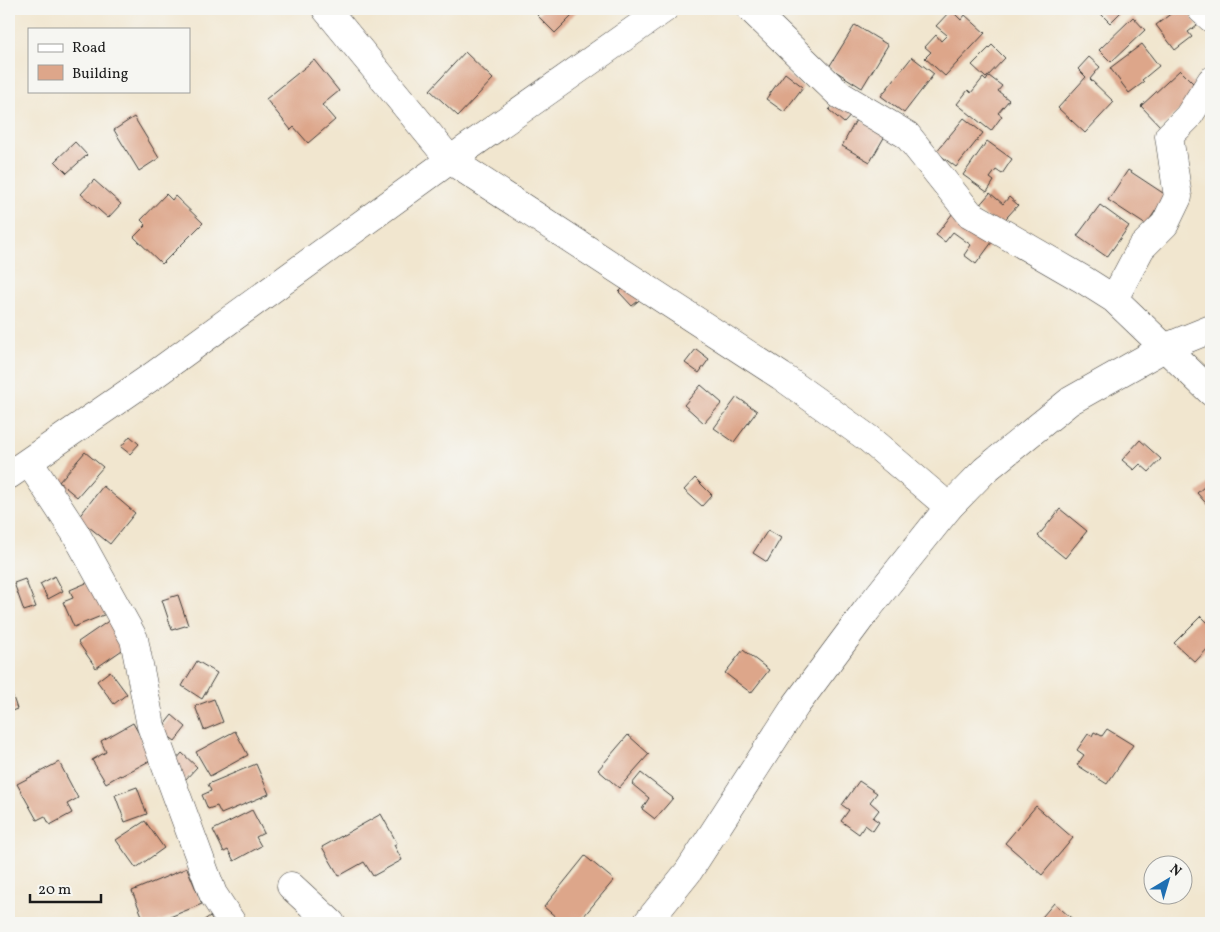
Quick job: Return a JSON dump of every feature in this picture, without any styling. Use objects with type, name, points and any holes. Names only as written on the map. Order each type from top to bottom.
[{"type":"street","points":[[326,9],[450,160],[781,376],[869,439],[949,507]]},
{"type":"street","points":[[232,923],[213,894],[151,726],[134,639],[76,534],[19,468],[154,376],[450,160],[664,9]]},
{"type":"street","points":[[751,9],[840,95],[907,135],[970,214],[1114,299],[1211,392]]},
{"type":"street","points":[[1201,9],[1211,18]]},
{"type":"street","points":[[1114,299],[1140,248],[1165,224],[1178,197],[1169,136],[1188,117],[1211,81]]},
{"type":"street","points":[[647,923],[688,872],[796,706],[866,611],[949,507],[985,470],[1070,401],[1164,348],[1211,329]]},
{"type":"street","points":[[291,886],[331,923]]},
{"type":"building","points":[[544,9],[579,9],[555,33],[537,15]]},
{"type":"building","points":[[1096,9],[1124,9],[1110,23]]},
{"type":"building","points":[[1177,9],[1186,9],[1197,25],[1188,32],[1192,37],[1175,50],[1156,25]]},
{"type":"building","points":[[951,10],[961,20],[965,15],[985,33],[945,76],[925,58],[931,52],[925,47],[936,35],[941,41],[947,35],[936,26]]},
{"type":"building","points":[[1133,17],[1145,30],[1111,62],[1099,50]]},
{"type":"building","points":[[855,25],[888,45],[862,88],[829,67]]},
{"type":"building","points":[[1142,44],[1159,66],[1142,80],[1144,82],[1129,93],[1110,68]]},
{"type":"building","points":[[992,45],[1005,58],[986,78],[972,65]]},
{"type":"building","points":[[465,52],[493,79],[458,116],[430,90]]},
{"type":"building","points":[[912,57],[934,74],[904,113],[881,96]]},
{"type":"building","points":[[1089,57],[1100,67],[1090,79],[1114,102],[1085,133],[1058,108],[1086,77],[1078,69]]},
{"type":"building","points":[[314,60],[339,91],[322,105],[335,120],[308,143],[294,127],[291,130],[266,99]]},
{"type":"building","points":[[1180,70],[1201,91],[1161,127],[1141,106]]},
{"type":"building","points":[[785,73],[803,87],[784,112],[766,99]]},
{"type":"building","points":[[989,76],[1002,86],[998,91],[1009,100],[998,113],[1002,116],[991,131],[957,104],[968,90],[971,93],[983,78],[986,81]]},
{"type":"building","points":[[838,100],[853,113],[844,123],[829,110]]},
{"type":"building","points":[[134,117],[159,158],[139,171],[114,130]]},
{"type":"building","points":[[857,118],[886,134],[870,162],[842,146]]},
{"type":"building","points":[[964,118],[983,133],[956,167],[936,152]]},
{"type":"building","points":[[987,141],[1012,159],[1002,174],[996,170],[990,178],[994,181],[987,192],[963,175]]},
{"type":"building","points":[[75,142],[87,155],[67,173],[55,161]]},
{"type":"building","points":[[1128,170],[1166,195],[1146,225],[1108,200]]},
{"type":"building","points":[[94,180],[121,204],[108,218],[81,194]]},
{"type":"building","points":[[990,193],[1003,204],[1009,197],[1018,205],[998,227],[977,208]]},
{"type":"building","points":[[166,194],[172,200],[175,196],[203,223],[162,264],[134,237],[146,225],[141,220]]},
{"type":"building","points":[[1100,205],[1129,226],[1107,257],[1077,236]]},
{"type":"building","points":[[956,209],[995,238],[976,264],[964,255],[971,245],[953,232],[945,242],[936,235]]},
{"type":"building","points":[[629,282],[643,297],[632,306],[619,292]]},
{"type":"building","points":[[696,349],[709,359],[699,373],[685,363]]},
{"type":"building","points":[[701,385],[722,403],[704,423],[684,405]]},
{"type":"building","points":[[737,397],[757,411],[734,442],[714,428]]},
{"type":"building","points":[[130,436],[139,444],[130,454],[121,447]]},
{"type":"building","points":[[1140,440],[1161,459],[1149,472],[1140,464],[1134,470],[1122,460]]},
{"type":"building","points":[[85,452],[103,467],[77,497],[59,482]]},
{"type":"building","points":[[695,478],[712,495],[702,506],[684,490]]},
{"type":"building","points":[[1211,481],[1211,509],[1197,493]]},
{"type":"building","points":[[103,486],[135,513],[110,544],[78,518]]},
{"type":"building","points":[[1060,509],[1087,531],[1065,558],[1038,536]]},
{"type":"building","points":[[768,530],[781,538],[767,562],[753,553]]},
{"type":"building","points":[[55,576],[63,591],[48,599],[40,584]]},
{"type":"building","points":[[25,579],[36,607],[24,611],[14,583]]},
{"type":"building","points":[[91,581],[106,614],[74,627],[63,602],[73,598],[70,590]]},
{"type":"building","points":[[178,595],[188,625],[172,630],[162,600]]},
{"type":"building","points":[[1201,616],[1211,626],[1211,645],[1195,662],[1174,643]]},
{"type":"building","points":[[110,620],[128,646],[96,668],[78,642]]},
{"type":"building","points":[[743,650],[769,670],[751,693],[725,673]]},
{"type":"building","points":[[197,661],[217,673],[202,699],[182,686]]},
{"type":"building","points":[[110,671],[127,694],[114,704],[97,681]]},
{"type":"building","points":[[9,685],[17,709],[9,712]]},
{"type":"building","points":[[214,699],[223,722],[204,730],[195,706]]},
{"type":"building","points":[[172,715],[186,727],[175,741],[160,730]]},
{"type":"building","points":[[133,723],[153,759],[106,783],[92,760],[106,752],[101,741]]},
{"type":"building","points":[[1107,729],[1133,745],[1107,784],[1077,765],[1084,755],[1077,750],[1088,734],[1092,736],[1094,732],[1102,736]]},
{"type":"building","points":[[235,731],[248,755],[210,776],[196,752]]},
{"type":"building","points":[[628,735],[649,754],[619,788],[598,770]]},
{"type":"building","points":[[182,753],[197,767],[185,780],[170,767]]},
{"type":"building","points":[[59,762],[78,798],[67,804],[72,813],[50,825],[45,816],[37,820],[17,784]]},
{"type":"building","points":[[256,764],[269,794],[221,814],[217,806],[208,809],[202,795],[211,791],[208,784]]},
{"type":"building","points":[[641,773],[673,798],[655,819],[642,809],[649,798],[632,784]]},
{"type":"building","points":[[859,781],[877,793],[870,802],[879,810],[873,818],[879,822],[873,831],[865,825],[859,834],[841,821],[849,810],[842,805]]},
{"type":"building","points":[[137,787],[147,814],[125,822],[115,795]]},
{"type":"building","points":[[1036,806],[1073,838],[1042,875],[1005,843]]},
{"type":"building","points":[[252,810],[264,833],[256,837],[261,846],[234,861],[228,850],[224,852],[213,830]]},
{"type":"building","points":[[381,814],[397,843],[394,845],[402,860],[373,876],[364,862],[339,876],[322,847]]},
{"type":"building","points":[[145,821],[164,848],[136,868],[116,840]]},
{"type":"building","points":[[585,856],[614,880],[578,923],[563,923],[544,907]]},
{"type":"building","points":[[187,868],[202,904],[155,923],[145,923],[132,891]]},
{"type":"building","points":[[1054,903],[1077,923],[1037,923]]},
{"type":"building","points":[[210,916],[215,923],[200,923]]}]
